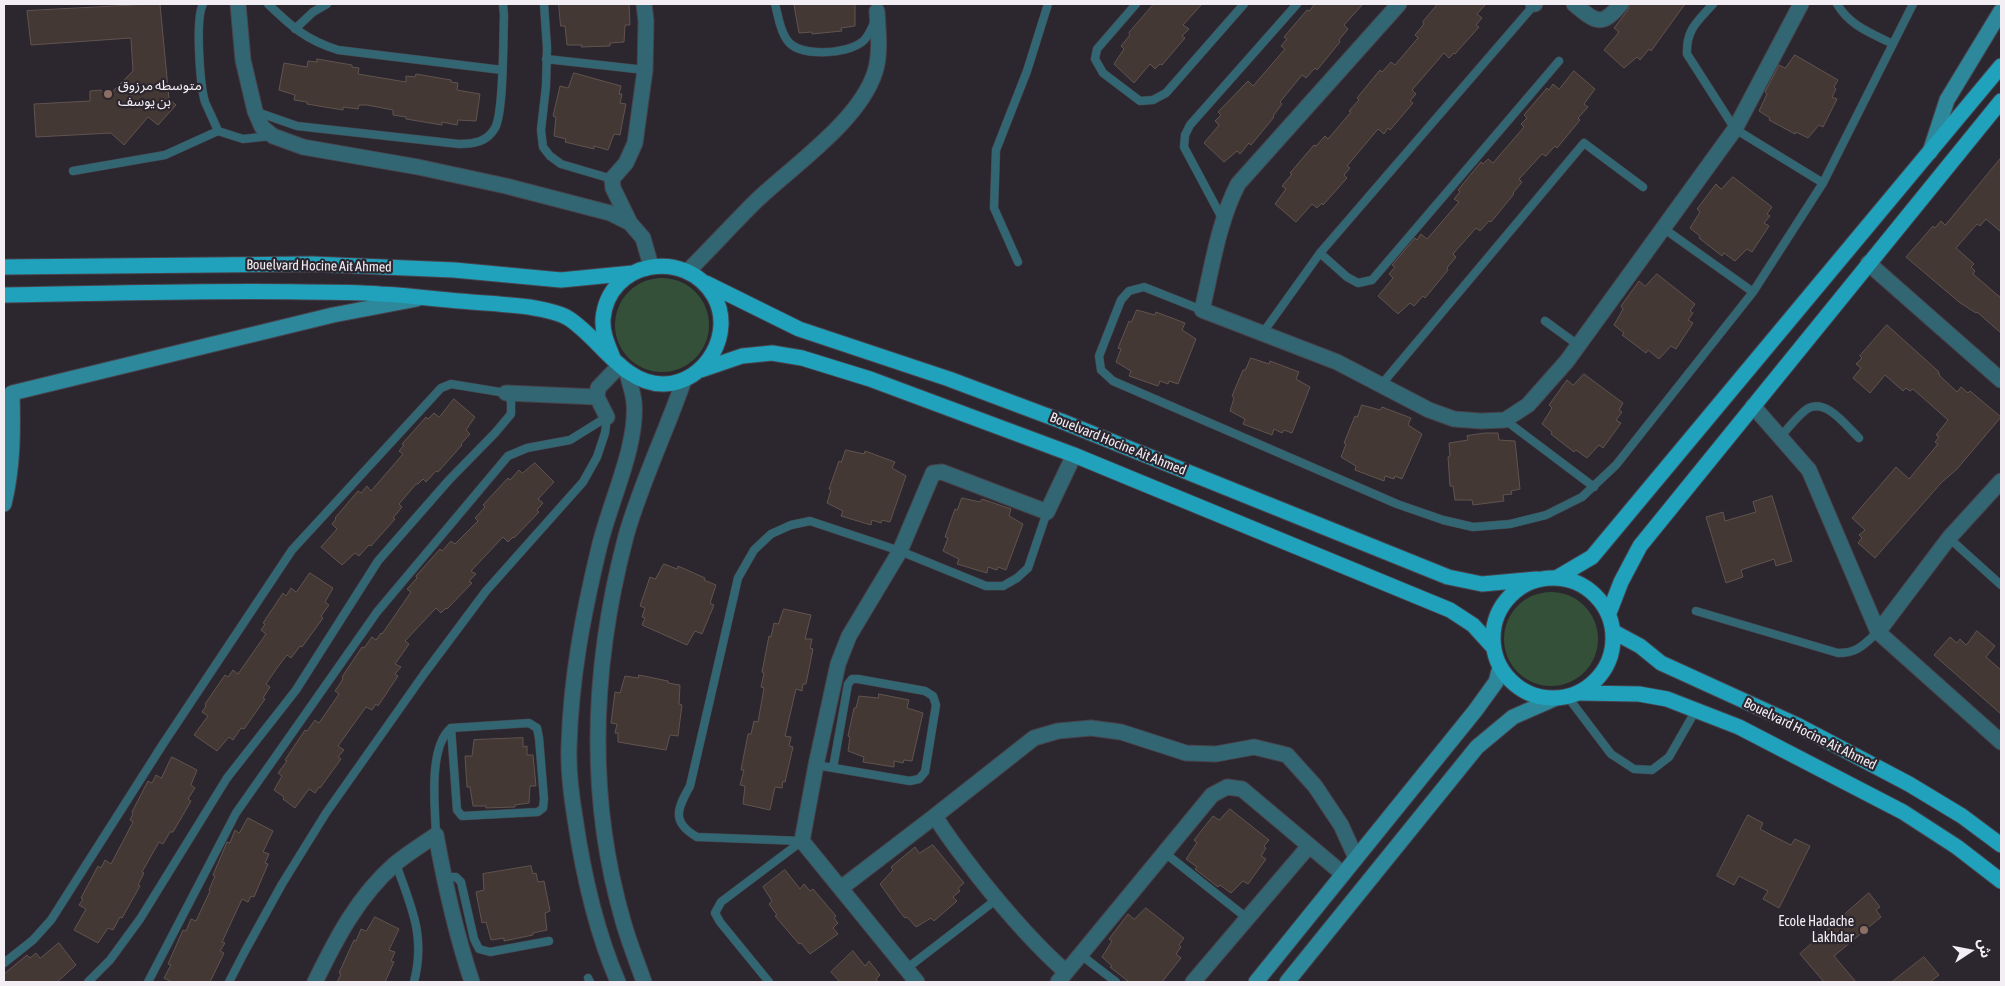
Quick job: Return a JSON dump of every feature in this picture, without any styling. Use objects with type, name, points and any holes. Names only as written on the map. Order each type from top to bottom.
[{"type":"main road","points":[[1558,577],[1592,557],[2001,66]]},
{"type":"main road","points":[[1609,613],[1621,582],[1640,546],[1868,263],[1947,170],[2001,101]]},
{"type":"main road","name":"Bouelvard Hocine Ait Ahmed","points":[[4,267],[312,264],[454,270],[561,280],[633,273]]},
{"type":"main road","points":[[620,365],[605,339],[603,319],[608,301],[618,285],[633,273],[651,266],[670,266],[688,272],[704,282],[715,298],[721,316],[720,335],[714,354],[701,370]]},
{"type":"main road","name":"Bouelvard Hocine Ait Ahmed","points":[[704,282],[799,329],[949,379],[1061,421],[1448,577],[1482,584],[1537,579]]},
{"type":"main road","points":[[4,296],[252,291],[378,294],[532,307],[565,316],[581,328],[620,365],[645,382],[665,384],[684,380],[701,370],[742,356],[772,354],[802,358],[947,407],[1074,455],[1450,610],[1473,625],[1493,647]]},
{"type":"main road","points":[[1567,696],[1596,682],[1607,667],[1613,650],[1614,632],[1609,613],[1600,599],[1588,588],[1574,581],[1558,577],[1537,579],[1517,589],[1502,605],[1494,625],[1493,647],[1500,667],[1514,684],[1526,692],[1532,695],[1567,696],[1639,694],[1667,699],[1739,727],[1904,812],[1957,846],[2001,881]]},
{"type":"main road","name":"Bouelvard Hocine Ait Ahmed","points":[[1614,632],[1640,646],[1661,663],[1797,725],[1909,784],[1962,816],[2001,845]]},
{"type":"street","points":[[238,4],[243,60],[255,111],[262,127],[273,136],[303,147],[418,167],[506,186],[610,213],[630,223]]},
{"type":"street","points":[[644,4],[646,22],[645,70],[635,143],[626,163],[612,179],[613,188],[630,223],[644,238],[651,266]]},
{"type":"street","points":[[1399,4],[1238,184],[1228,203],[1223,220],[1202,310],[1337,362],[1429,410],[1454,420],[1481,421],[1505,420],[1528,405],[1578,345],[1735,129],[1801,4]]},
{"type":"street","points":[[1574,4],[1587,15],[1600,21],[1609,18],[1621,4]]},
{"type":"street","points":[[688,272],[755,202],[830,134],[858,105],[875,72],[878,49],[877,8]]},
{"type":"street","points":[[1929,153],[1947,100],[2001,11]]},
{"type":"street","points":[[1868,263],[2001,380]]},
{"type":"street","points":[[4,504],[10,478],[13,448],[8,393],[333,315],[423,298]]},
{"type":"street","points":[[607,417],[597,397],[598,388],[620,365],[634,401],[633,427],[605,522],[582,618],[573,683],[568,748],[571,789],[579,844],[595,914],[618,982]]},
{"type":"street","points":[[644,982],[623,922],[608,857],[598,790],[597,712],[604,639],[627,536],[650,467],[670,420],[684,380]]},
{"type":"street","points":[[506,393],[597,397]]},
{"type":"street","points":[[1753,406],[1779,438],[1799,457],[1809,470],[1878,632],[2001,742]]},
{"type":"street","points":[[917,982],[802,841],[838,664],[849,636],[900,551],[933,473],[942,472],[1047,512],[1074,455]]},
{"type":"street","points":[[1878,632],[1949,538],[2001,481]]},
{"type":"street","points":[[1256,982],[1475,711],[1496,682],[1500,667]]},
{"type":"street","points":[[1287,982],[1477,747],[1513,717],[1567,696]]},
{"type":"street","points":[[841,888],[1034,738],[1058,731],[1091,728],[1122,732],[1186,753],[1216,754],[1254,747],[1288,755],[1315,786],[1331,810],[1356,858]]},
{"type":"street","points":[[935,816],[947,836],[1062,977],[1212,795],[1227,787],[1242,789],[1343,874]]},
{"type":"street","points":[[315,982],[339,934],[358,904],[396,864],[436,835],[443,876],[460,948],[472,982]]},
{"type":"street","points":[[1193,982],[1309,846]]},
{"type":"lane","points":[[202,4],[200,8],[198,37],[205,100],[218,131]]},
{"type":"lane","points":[[268,4],[295,29],[318,44],[338,50],[502,70]]},
{"type":"lane","points":[[295,29],[313,12],[327,4]]},
{"type":"lane","points":[[255,111],[297,126],[459,144],[474,144],[485,139],[496,127],[500,108],[503,4]]},
{"type":"lane","points":[[544,4],[546,86],[541,130],[543,147],[550,156],[561,164],[612,179]]},
{"type":"lane","points":[[775,4],[787,41],[803,51],[811,52],[852,48],[864,42],[871,30],[877,8]]},
{"type":"lane","points":[[1018,262],[994,208],[996,150],[1027,71],[1048,4]]},
{"type":"lane","points":[[1136,4],[1097,49],[1095,60],[1103,73],[1140,101],[1153,100],[1166,93],[1244,4]]},
{"type":"lane","points":[[1223,220],[1184,147],[1185,135],[1190,125],[1297,4]]},
{"type":"lane","points":[[1262,334],[1320,253],[1534,4]]},
{"type":"lane","points":[[1714,4],[1691,30],[1686,40],[1687,54],[1735,129],[1824,183]]},
{"type":"lane","points":[[1837,4],[1848,20],[1854,25],[1893,44]]},
{"type":"lane","points":[[1202,310],[1144,287],[1129,291],[1121,300],[1099,356],[1101,370],[1113,381],[1397,504],[1443,520],[1474,526],[1510,524],[1546,515],[1582,497],[1616,465],[1753,292],[1824,183],[1913,4]]},
{"type":"lane","points":[[546,59],[645,70]]},
{"type":"lane","points":[[1320,253],[1347,277],[1358,283],[1372,280],[1559,61]]},
{"type":"lane","points":[[73,171],[165,155],[218,131],[243,139],[273,136]]},
{"type":"lane","points":[[1382,385],[1584,143],[1643,187]]},
{"type":"lane","points":[[1663,228],[1753,292]]},
{"type":"lane","points":[[1545,321],[1578,345]]},
{"type":"lane","points":[[4,963],[33,940],[51,920],[163,744],[292,550],[441,388],[451,384],[506,393],[511,401],[511,414],[378,560],[296,690],[227,778],[140,919],[110,960],[88,982]]},
{"type":"lane","points":[[1779,438],[1807,409],[1819,406],[1830,411],[1858,438]]},
{"type":"lane","points":[[148,982],[236,813],[377,612],[508,456],[528,448],[570,440],[607,417]]},
{"type":"lane","points":[[229,982],[282,884],[326,813],[424,674],[486,591],[583,482],[597,457],[605,433],[607,417]]},
{"type":"lane","points":[[1505,420],[1594,486]]},
{"type":"lane","points":[[802,841],[697,837],[684,830],[678,815],[682,801],[690,786],[738,578],[754,550],[771,534],[791,525],[810,521],[900,551],[986,586],[1003,586],[1017,578],[1028,568],[1047,512]]},
{"type":"lane","points":[[1949,538],[2001,585]]},
{"type":"lane","points":[[1696,611],[1838,653],[1851,653],[1878,632]]},
{"type":"lane","points":[[816,765],[833,768],[910,781],[918,779],[925,772],[936,705],[933,696],[925,691],[858,679],[852,680],[848,684],[833,768]]},
{"type":"lane","points":[[1567,696],[1611,754],[1634,768],[1652,770],[1669,757],[1696,710]]},
{"type":"lane","points":[[436,835],[436,766],[438,747],[443,734],[450,728],[529,723],[537,728],[544,799],[542,808],[538,812],[462,816],[457,810],[450,728]]},
{"type":"lane","points":[[769,982],[720,922],[715,913],[721,902],[802,841]]},
{"type":"lane","points":[[1165,853],[1248,918]]},
{"type":"lane","points":[[396,864],[415,919],[420,944],[414,982]]},
{"type":"lane","points":[[443,876],[456,877],[461,882],[474,939],[479,949],[490,952],[549,941]]},
{"type":"lane","points":[[906,969],[997,899]]},
{"type":"lane","points":[[1080,955],[1116,982]]},
{"type":"green space","points":[[662,278],[680,282],[695,292],[705,307],[709,325],[705,343],[695,358],[680,368],[662,372],[644,368],[629,358],[619,343],[615,325],[619,307],[629,292],[644,282]]},
{"type":"green space","points":[[1542,592],[1560,592],[1585,605],[1595,621],[1598,639],[1595,657],[1585,673],[1560,686],[1542,686],[1517,673],[1504,648],[1504,630],[1517,605]]},
{"type":"building","points":[[160,4],[169,99],[176,105],[158,125],[148,117],[124,145],[111,133],[36,137],[34,104],[90,101],[90,91],[101,90],[107,97],[133,71],[131,38],[31,45],[27,11]]},
{"type":"building","points":[[559,4],[629,4],[630,25],[625,25],[624,42],[610,43],[610,46],[581,47],[582,45],[567,45],[565,26],[561,26]]},
{"type":"building","points":[[855,4],[855,26],[841,28],[842,31],[812,34],[812,32],[799,33],[794,5]]},
{"type":"building","points":[[1154,4],[1202,4],[1183,25],[1189,29],[1182,36],[1185,38],[1162,65],[1160,64],[1155,69],[1150,64],[1134,83],[1114,64],[1124,49],[1121,46],[1130,35],[1129,33]]},
{"type":"building","points":[[1315,4],[1363,4],[1344,25],[1348,29],[1317,70],[1315,68],[1306,78],[1302,75],[1280,102],[1282,104],[1274,117],[1251,145],[1249,143],[1240,154],[1237,151],[1224,162],[1204,143],[1219,125],[1215,121],[1221,115],[1218,112],[1248,81],[1253,86],[1285,49],[1281,46],[1287,39],[1284,37],[1307,10],[1309,11]]},
{"type":"building","points":[[1438,4],[1486,4],[1477,14],[1482,18],[1476,25],[1479,27],[1455,54],[1449,58],[1444,53],[1412,90],[1416,94],[1410,101],[1413,103],[1390,130],[1388,128],[1384,134],[1378,129],[1347,166],[1350,168],[1344,175],[1347,178],[1323,205],[1322,203],[1317,208],[1312,204],[1296,222],[1275,204],[1286,189],[1282,186],[1292,174],[1290,173],[1314,145],[1316,146],[1325,136],[1328,139],[1351,112],[1349,111],[1359,100],[1357,98],[1380,70],[1382,72],[1391,62],[1395,65],[1418,38],[1415,35]]},
{"type":"building","points":[[1630,4],[1685,4],[1651,51],[1649,49],[1640,60],[1637,57],[1624,68],[1604,50],[1619,32],[1614,28],[1628,10]]},
{"type":"building","points":[[1795,55],[1838,80],[1832,97],[1837,99],[1823,127],[1819,125],[1808,138],[1796,132],[1795,134],[1769,120],[1770,118],[1759,111],[1767,94],[1765,92],[1779,65],[1785,68]]},
{"type":"building","points":[[317,59],[352,65],[352,67],[359,68],[358,74],[406,82],[406,76],[415,77],[416,74],[451,80],[451,82],[458,83],[457,90],[480,94],[476,121],[458,120],[457,125],[442,122],[442,125],[406,119],[406,117],[393,115],[393,110],[367,105],[359,105],[358,109],[343,107],[343,110],[294,100],[295,95],[279,90],[284,63],[307,67],[308,61],[317,62]]},
{"type":"building","points":[[1574,71],[1595,89],[1584,104],[1588,107],[1578,118],[1580,120],[1557,148],[1555,146],[1546,156],[1542,154],[1519,179],[1522,182],[1491,222],[1489,221],[1480,231],[1476,228],[1453,254],[1456,257],[1447,268],[1448,270],[1425,298],[1423,296],[1414,306],[1410,303],[1398,314],[1378,296],[1393,278],[1389,274],[1395,267],[1392,265],[1415,238],[1417,240],[1421,234],[1427,239],[1459,202],[1454,199],[1460,192],[1458,190],[1481,162],[1483,164],[1488,159],[1493,163],[1524,127],[1521,124],[1527,118],[1524,115],[1547,88],[1549,90],[1553,84],[1559,89]]},
{"type":"building","points":[[574,73],[621,86],[619,94],[622,94],[620,103],[626,104],[620,135],[614,134],[608,150],[594,146],[594,149],[565,142],[566,139],[554,136],[556,117],[553,116],[560,86],[568,88]]},
{"type":"building","points":[[2001,158],[2001,232],[1986,219],[1980,226],[1977,224],[1956,248],[1974,264],[1971,267],[1975,271],[1973,274],[2001,298],[2001,333],[1977,312],[1959,302],[1906,257],[1933,226],[1935,228],[1941,221],[1945,225]]},
{"type":"building","points":[[1733,177],[1772,207],[1767,214],[1770,216],[1764,223],[1769,226],[1752,252],[1747,249],[1735,261],[1724,253],[1722,256],[1699,238],[1700,236],[1690,228],[1700,212],[1697,209],[1716,184],[1721,189]]},
{"type":"building","points":[[1657,274],[1695,304],[1690,311],[1693,313],[1688,320],[1693,323],[1676,349],[1671,346],[1659,359],[1648,350],[1646,353],[1622,335],[1624,333],[1614,325],[1623,309],[1621,306],[1639,281],[1645,286]]},
{"type":"building","points":[[1137,310],[1155,315],[1156,312],[1185,323],[1182,330],[1196,339],[1178,384],[1169,381],[1168,384],[1160,381],[1158,386],[1129,376],[1131,371],[1116,362],[1121,349],[1118,348],[1129,321],[1131,322]]},
{"type":"building","points":[[1887,325],[1938,371],[1940,376],[1957,392],[1961,387],[1968,393],[1970,391],[2001,417],[1957,469],[1941,483],[1875,558],[1858,543],[1862,538],[1859,535],[1865,530],[1852,518],[1896,467],[1909,479],[1938,444],[1935,442],[1939,437],[1936,435],[1948,420],[1913,389],[1910,391],[1906,388],[1903,391],[1885,375],[1870,393],[1853,378],[1861,368],[1856,364],[1862,358],[1860,356]]},
{"type":"building","points":[[1251,358],[1269,364],[1270,361],[1299,372],[1296,379],[1310,387],[1292,433],[1284,430],[1282,433],[1274,429],[1272,435],[1243,424],[1245,419],[1230,411],[1234,398],[1232,396],[1243,370],[1245,370]]},
{"type":"building","points":[[1584,374],[1623,403],[1619,410],[1622,412],[1616,420],[1621,423],[1603,448],[1599,445],[1587,458],[1576,450],[1574,452],[1551,434],[1552,432],[1542,424],[1552,408],[1549,405],[1567,380],[1573,385]]},
{"type":"building","points":[[454,399],[475,417],[466,430],[470,434],[438,472],[436,471],[426,482],[423,479],[416,484],[399,504],[402,507],[393,518],[395,519],[371,546],[369,545],[359,556],[355,553],[342,565],[321,547],[337,529],[332,524],[335,518],[358,491],[361,493],[367,486],[371,491],[403,454],[399,451],[404,445],[402,444],[426,417],[428,419],[434,413],[439,417]]},
{"type":"building","points":[[1362,405],[1380,410],[1382,407],[1411,418],[1408,425],[1422,434],[1402,479],[1395,476],[1394,479],[1385,476],[1384,481],[1355,470],[1356,466],[1341,457],[1346,444],[1344,443],[1355,416],[1357,417]]},
{"type":"building","points":[[1498,433],[1499,440],[1515,441],[1520,489],[1511,491],[1512,494],[1503,495],[1504,501],[1473,505],[1472,500],[1455,500],[1453,486],[1450,486],[1449,443],[1468,440],[1467,436]]},
{"type":"building","points":[[846,450],[864,454],[865,451],[895,462],[892,468],[906,476],[890,522],[882,520],[881,523],[872,520],[871,525],[841,516],[843,511],[827,503],[831,490],[829,489],[839,461],[841,462]]},
{"type":"building","points":[[535,463],[554,482],[538,499],[543,503],[537,510],[539,512],[514,538],[508,542],[503,537],[471,571],[476,574],[469,581],[472,583],[447,609],[441,613],[436,608],[405,641],[409,644],[395,664],[401,667],[395,674],[398,676],[378,706],[376,704],[372,710],[366,707],[338,746],[344,750],[338,757],[341,759],[320,788],[315,793],[309,789],[295,808],[274,790],[282,776],[278,773],[305,730],[307,731],[315,720],[319,723],[339,694],[335,691],[362,647],[364,648],[372,637],[376,640],[382,634],[411,592],[407,589],[440,549],[442,551],[451,541],[455,544],[478,521],[475,518],[485,507],[483,505],[508,478],[510,480],[519,470],[522,473]]},
{"type":"building","points":[[1772,496],[1792,561],[1776,566],[1774,559],[1741,570],[1743,577],[1726,583],[1706,517],[1723,512],[1725,521],[1756,512],[1753,502]]},
{"type":"building","points":[[962,498],[980,502],[982,499],[1011,509],[1009,516],[1023,524],[1006,570],[998,567],[997,570],[988,567],[987,573],[957,564],[959,559],[943,551],[948,538],[945,537],[955,509],[957,510]]},
{"type":"building","points":[[664,564],[677,569],[678,566],[716,585],[710,603],[714,605],[702,634],[695,631],[687,645],[642,625],[645,618],[642,617],[645,608],[640,606],[650,577],[655,579]]},
{"type":"building","points":[[310,573],[333,588],[325,602],[329,605],[321,616],[323,618],[302,647],[300,646],[291,658],[287,655],[277,668],[266,684],[270,687],[263,698],[265,699],[244,729],[241,728],[233,740],[229,737],[217,751],[194,735],[208,716],[202,712],[206,706],[205,704],[225,675],[228,677],[233,670],[238,674],[266,634],[261,630],[265,624],[263,623],[283,593],[286,596],[291,588],[296,592]]},
{"type":"building","points":[[784,609],[811,615],[805,639],[812,639],[810,648],[813,649],[806,684],[803,684],[802,691],[796,689],[785,736],[791,737],[789,746],[793,747],[785,782],[783,781],[782,788],[775,787],[770,810],[743,804],[745,786],[740,785],[744,770],[741,770],[748,734],[751,734],[754,721],[758,722],[764,688],[761,687],[764,673],[762,672],[769,636],[771,637],[774,623],[778,624]]},
{"type":"building","points":[[1977,631],[1995,646],[1986,657],[2001,670],[2001,714],[1934,655],[1950,637],[1957,643],[1960,639],[1966,645]]},
{"type":"building","points":[[639,675],[680,685],[679,704],[682,705],[678,736],[670,735],[666,750],[618,742],[618,733],[615,733],[617,724],[611,723],[615,692],[620,693],[625,676],[638,678]]},
{"type":"building","points":[[879,694],[909,700],[907,708],[923,713],[912,761],[904,760],[903,763],[894,761],[894,767],[863,762],[864,757],[848,751],[850,737],[848,736],[854,708],[856,708],[859,696],[878,698]]},
{"type":"building","points":[[523,738],[523,747],[527,746],[527,755],[533,755],[536,786],[530,786],[529,803],[515,805],[515,807],[486,808],[486,806],[473,806],[470,787],[467,787],[465,756],[472,756],[474,740]]},
{"type":"building","points":[[172,757],[197,770],[191,785],[195,788],[188,799],[191,801],[173,832],[170,832],[163,844],[159,842],[142,872],[144,873],[138,885],[140,886],[122,918],[120,917],[113,930],[108,928],[98,943],[74,930],[86,909],[79,905],[83,899],[81,898],[98,866],[101,868],[105,860],[111,864],[133,822],[130,820],[132,812],[148,781],[152,783],[156,775],[161,778]]},
{"type":"building","points":[[1230,809],[1269,840],[1264,846],[1266,848],[1261,856],[1266,859],[1248,884],[1243,881],[1231,893],[1220,885],[1218,887],[1195,869],[1197,867],[1186,859],[1197,843],[1194,840],[1213,816],[1219,820]]},
{"type":"building","points":[[1748,815],[1763,823],[1760,829],[1791,845],[1795,839],[1810,846],[1779,908],[1763,899],[1768,891],[1739,876],[1734,885],[1717,876]]},
{"type":"building","points":[[248,818],[273,831],[263,852],[269,854],[265,863],[268,864],[254,897],[251,896],[248,902],[242,899],[222,942],[225,943],[220,951],[224,953],[210,982],[172,982],[164,978],[171,965],[168,964],[183,930],[186,931],[191,919],[196,921],[210,891],[215,876],[213,875],[227,842],[230,843],[235,830],[239,833]]},
{"type":"building","points":[[933,845],[964,883],[958,888],[960,891],[953,897],[957,901],[934,921],[931,918],[916,927],[907,917],[905,918],[880,884],[893,870],[891,867],[915,847],[919,853]]},
{"type":"building","points":[[531,866],[533,874],[536,873],[538,882],[544,881],[550,911],[545,913],[547,930],[504,941],[504,938],[491,940],[486,922],[482,923],[476,892],[484,890],[483,874]]},
{"type":"building","points":[[785,870],[800,889],[804,884],[810,891],[813,889],[836,916],[834,918],[838,923],[833,928],[838,934],[810,954],[775,916],[777,915],[769,904],[772,901],[763,887]]},
{"type":"building","points":[[1869,893],[1880,907],[1876,910],[1881,917],[1834,956],[1856,982],[1824,982],[1800,954]]},
{"type":"building","points":[[1146,908],[1184,938],[1176,954],[1181,958],[1162,982],[1129,982],[1110,967],[1112,966],[1102,957],[1112,941],[1109,939],[1128,914],[1134,919]]},
{"type":"building","points":[[375,917],[399,929],[389,950],[395,952],[391,961],[394,962],[385,982],[337,982],[341,974],[339,973],[354,940],[356,941],[361,929],[366,931]]},
{"type":"building","points":[[59,943],[76,965],[57,982],[4,982],[4,974],[27,955],[30,958],[36,953],[40,958]]},
{"type":"building","points":[[853,951],[865,966],[869,961],[880,975],[876,979],[878,982],[840,982],[831,972]]},
{"type":"building","points":[[1924,957],[1939,975],[1930,982],[1892,982]]},
{"type":"place","name":"متوسطه مرزوق بن يوسف","points":[[108,94]]},
{"type":"place","name":"Ecole Hadache Lakhdar","points":[[1864,930]]}]
